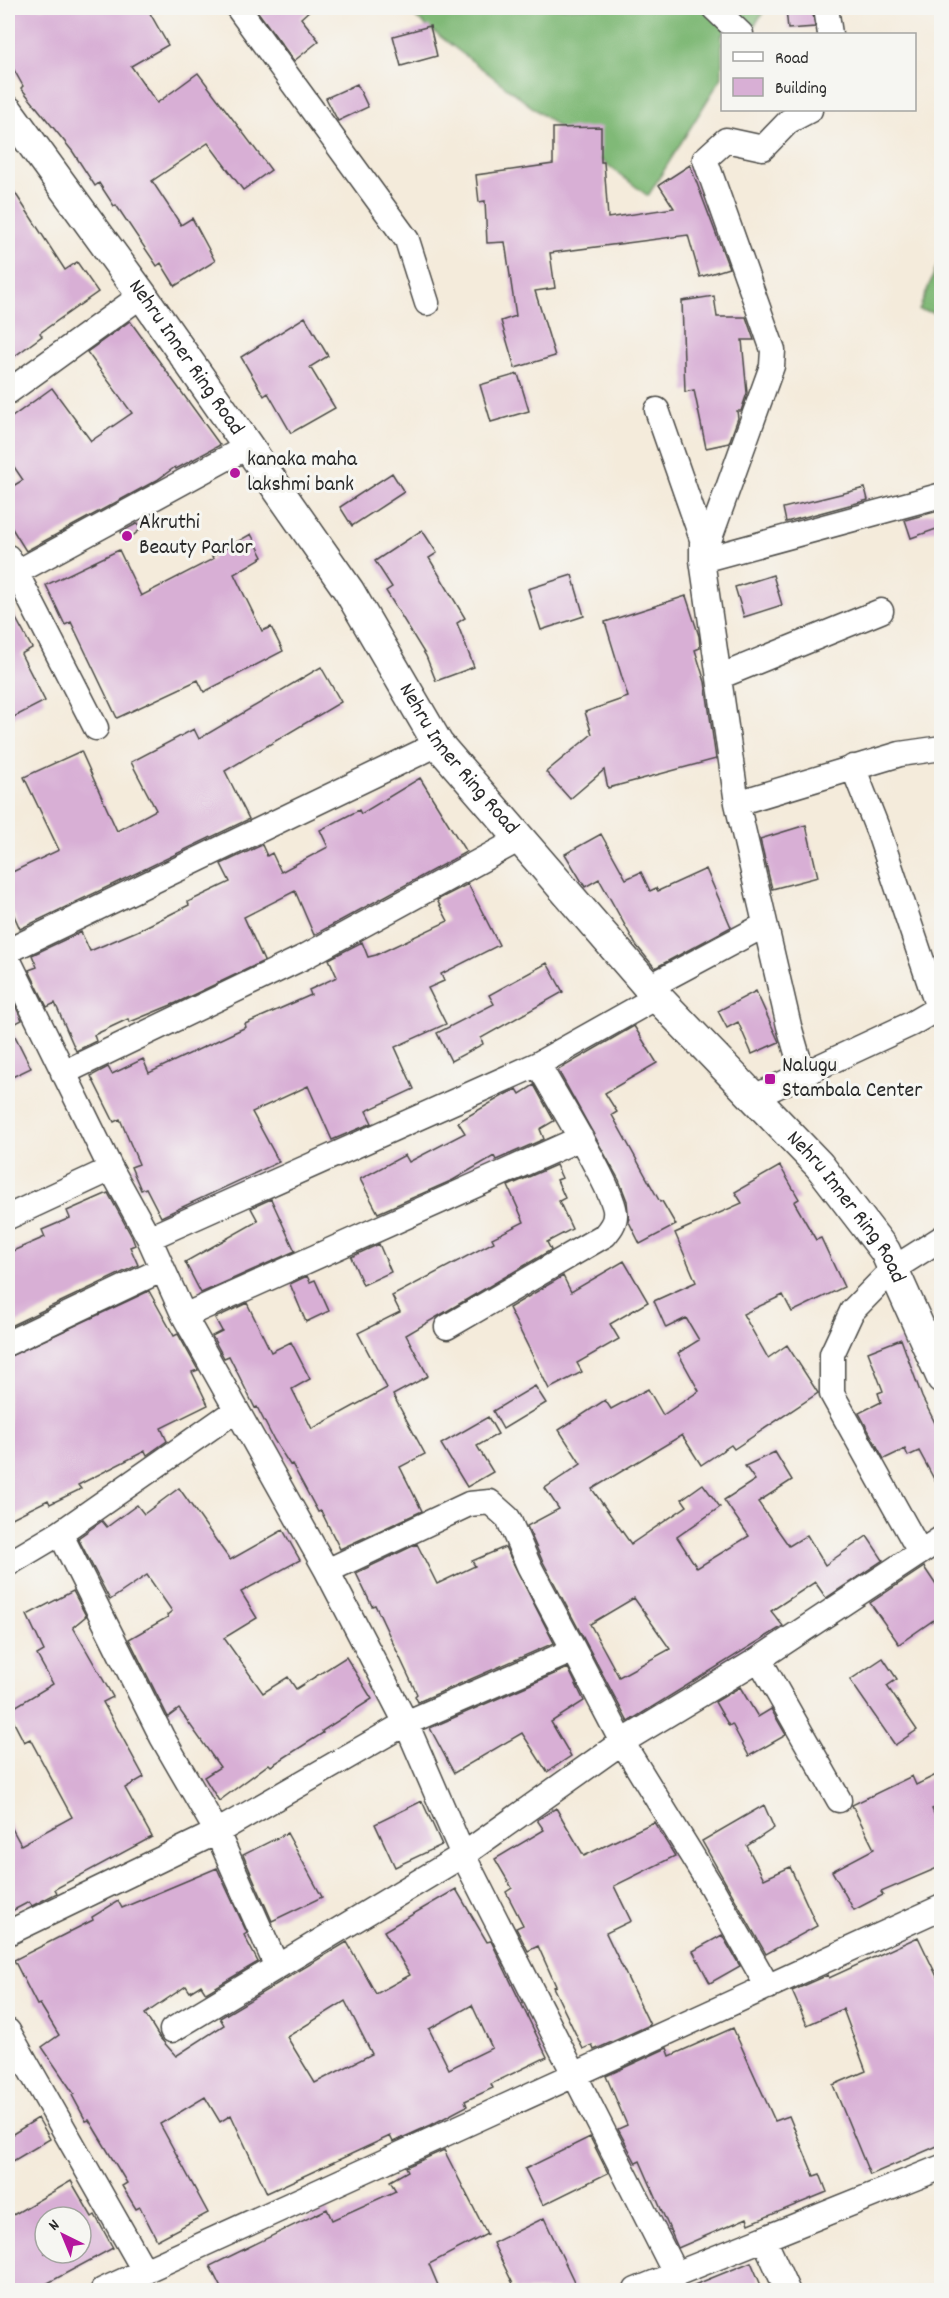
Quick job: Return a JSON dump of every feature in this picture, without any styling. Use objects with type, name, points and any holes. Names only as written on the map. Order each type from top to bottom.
[{"type":"street","points":[[238,8],[407,240],[427,303]]},
{"type":"street","points":[[714,8],[740,33]]},
{"type":"street","points":[[826,8],[830,33]]},
{"type":"street","name":"Nehru Inner Ring Road","points":[[8,111],[142,295],[350,591],[438,744],[653,992],[819,1165],[885,1251],[942,1378]]},
{"type":"street","points":[[702,561],[772,366],[773,350],[705,159],[726,140],[763,148],[789,121],[808,111]]},
{"type":"street","points":[[8,392],[142,295]]},
{"type":"street","points":[[657,410],[702,539],[702,561],[737,803],[803,1074]]},
{"type":"street","points":[[96,728],[10,569],[249,446]]},
{"type":"street","points":[[702,561],[942,495]]},
{"type":"street","points":[[719,677],[881,611]]},
{"type":"street","points":[[8,951],[438,744]]},
{"type":"street","points":[[737,803],[900,754],[942,748]]},
{"type":"street","points":[[754,1097],[911,1024],[940,1007],[879,833],[853,767]]},
{"type":"street","points":[[63,1073],[304,957],[520,839]]},
{"type":"street","points":[[149,1238],[538,1064],[765,925]]},
{"type":"street","points":[[8,959],[111,1168],[149,1238],[161,1270],[184,1316],[327,1571],[406,1723],[462,1855],[676,2275]]},
{"type":"street","points":[[447,1327],[605,1235],[612,1226],[616,1213],[612,1200],[581,1138],[538,1064]]},
{"type":"street","points":[[184,1316],[581,1138]]},
{"type":"street","points":[[8,1218],[111,1168]]},
{"type":"street","points":[[920,1552],[832,1394],[832,1354],[852,1311],[893,1269],[942,1238]]},
{"type":"street","points":[[8,1343],[161,1270]]},
{"type":"street","points":[[8,1564],[60,1533],[236,1410]]},
{"type":"street","points":[[327,1571],[469,1504],[490,1502],[508,1518],[529,1566],[622,1742],[712,1888],[768,1987]]},
{"type":"street","points":[[60,1533],[162,1737],[217,1832],[277,1967]]},
{"type":"street","points":[[172,2030],[462,1855],[622,1742],[759,1659],[942,1538]]},
{"type":"street","points":[[8,1933],[217,1832],[406,1723],[574,1650]]},
{"type":"street","points":[[759,1659],[839,1800]]},
{"type":"street","points":[[104,2290],[942,1908]]},
{"type":"street","points":[[8,2031],[145,2272]]},
{"type":"street","points":[[636,2290],[942,2167]]},
{"type":"street","points":[[764,2239],[787,2290]]},
{"type":"green space","points":[[403,8],[766,8],[750,33],[721,33],[721,79],[648,196]]},
{"type":"green space","points":[[941,256],[941,314],[919,310]]},
{"type":"building","points":[[8,8],[147,8],[168,45],[131,66],[157,103],[198,73],[271,170],[243,190],[208,143],[152,181],[181,225],[192,218],[215,261],[175,286],[161,263],[157,266],[116,205],[114,206],[99,183],[95,186],[73,152],[21,88],[23,86],[8,59]]},
{"type":"building","points":[[255,8],[312,8],[301,18],[319,41],[294,61]]},
{"type":"building","points":[[812,8],[815,27],[788,29],[786,9]]},
{"type":"building","points":[[430,26],[437,56],[401,66],[393,36]]},
{"type":"building","points":[[357,84],[368,107],[338,121],[326,98]]},
{"type":"building","points":[[601,127],[601,162],[604,162],[608,218],[674,208],[659,185],[690,165],[729,268],[700,277],[688,235],[550,253],[555,288],[535,291],[555,356],[515,368],[501,321],[516,316],[505,242],[487,243],[485,201],[479,202],[476,175],[553,164],[553,128]]},
{"type":"building","points":[[8,182],[65,270],[77,262],[98,292],[40,333],[42,336],[8,361]]},
{"type":"building","points":[[714,296],[717,317],[746,317],[754,340],[742,340],[747,393],[741,411],[737,411],[738,418],[729,443],[706,448],[694,390],[685,392],[682,301]]},
{"type":"building","points":[[305,317],[328,356],[310,367],[335,408],[291,433],[268,393],[264,396],[241,357]]},
{"type":"building","points":[[130,321],[220,445],[176,469],[175,467],[157,480],[26,551],[8,522],[8,489],[23,480],[8,458],[8,420],[52,388],[91,441],[132,413],[87,352]]},
{"type":"building","points":[[518,374],[529,411],[491,422],[480,385]]},
{"type":"building","points":[[392,473],[404,492],[352,526],[340,507]]},
{"type":"building","points":[[865,488],[868,500],[786,522],[783,508]]},
{"type":"building","points":[[942,510],[942,527],[911,538],[905,520]]},
{"type":"building","name":"Akruthi Beauty Parlor","points":[[138,523],[141,529],[125,542],[121,532]]},
{"type":"building","points":[[422,530],[437,553],[429,558],[465,618],[457,623],[474,667],[436,681],[426,656],[386,591],[392,587],[375,561]]},
{"type":"building","points":[[251,534],[263,557],[234,574],[262,631],[271,627],[283,651],[204,692],[198,680],[117,718],[71,622],[65,625],[46,585],[119,550],[141,596],[213,559],[212,556]]},
{"type":"building","points":[[572,575],[584,616],[541,630],[528,589]]},
{"type":"building","points":[[773,575],[782,605],[744,617],[735,587]]},
{"type":"building","points":[[686,596],[699,636],[700,648],[695,650],[705,682],[716,759],[608,788],[604,770],[570,799],[546,772],[592,734],[585,712],[628,697],[605,622]]},
{"type":"building","points":[[8,604],[32,648],[21,654],[45,701],[8,720]]},
{"type":"building","points":[[321,667],[341,702],[225,771],[249,819],[20,929],[8,902],[8,874],[59,850],[24,777],[81,751],[117,831],[156,810],[131,762],[194,729],[199,739]]},
{"type":"building","points":[[420,778],[466,852],[314,935],[295,891],[244,917],[264,961],[176,1003],[130,1022],[128,1019],[94,1035],[96,1041],[76,1051],[55,1003],[47,1007],[29,970],[37,967],[32,955],[81,932],[90,951],[137,931],[189,905],[188,902],[230,882],[221,864],[262,845],[267,856],[272,853],[281,872],[328,847],[320,830],[359,810],[361,814]]},
{"type":"building","points":[[806,825],[818,877],[772,889],[760,839]]},
{"type":"building","points":[[601,834],[626,879],[641,872],[650,891],[656,888],[658,891],[706,869],[731,927],[655,968],[636,945],[599,879],[585,887],[565,854]]},
{"type":"building","points":[[468,884],[499,945],[441,974],[444,981],[428,988],[446,1024],[395,1047],[414,1089],[366,1111],[372,1123],[332,1140],[308,1086],[252,1112],[279,1162],[161,1217],[146,1188],[141,1190],[131,1167],[139,1164],[120,1119],[114,1122],[91,1076],[108,1067],[112,1074],[143,1059],[149,1073],[246,1027],[245,1024],[311,995],[309,990],[337,977],[329,959],[362,942],[368,957],[376,955],[448,921],[437,900]]},
{"type":"building","points":[[547,963],[563,992],[481,1038],[483,1044],[451,1061],[437,1033],[494,1004],[489,995]]},
{"type":"building","points":[[8,990],[22,1020],[10,1026],[31,1068],[8,1079]]},
{"type":"building","points":[[756,991],[779,1042],[752,1054],[738,1022],[727,1028],[718,1011]]},
{"type":"building","points":[[634,1026],[657,1063],[605,1093],[617,1112],[612,1115],[660,1202],[662,1201],[676,1225],[640,1244],[629,1222],[627,1201],[619,1180],[558,1070]]},
{"type":"building","points":[[534,1085],[554,1121],[540,1129],[544,1139],[496,1160],[494,1156],[453,1180],[378,1213],[360,1179],[405,1155],[409,1162],[465,1133],[458,1122],[506,1094],[517,1089],[520,1094]]},
{"type":"building","points":[[556,1165],[562,1178],[557,1180],[565,1198],[559,1201],[572,1229],[547,1242],[551,1250],[406,1335],[428,1376],[393,1395],[425,1454],[400,1467],[422,1511],[340,1549],[321,1511],[318,1512],[292,1464],[290,1465],[274,1440],[257,1407],[255,1408],[229,1356],[224,1358],[212,1336],[222,1331],[215,1318],[247,1303],[271,1352],[291,1342],[310,1379],[292,1389],[312,1429],[387,1388],[358,1333],[400,1312],[392,1296],[494,1242],[492,1238],[524,1222],[508,1186]]},
{"type":"building","points":[[780,1166],[799,1199],[794,1202],[816,1240],[821,1238],[844,1287],[792,1312],[783,1295],[743,1314],[768,1358],[787,1345],[818,1393],[734,1449],[731,1445],[701,1465],[682,1435],[592,1489],[631,1544],[687,1506],[682,1499],[703,1484],[720,1507],[677,1537],[697,1568],[749,1536],[724,1500],[755,1480],[745,1466],[775,1452],[792,1480],[758,1502],[789,1546],[807,1535],[825,1565],[867,1536],[883,1560],[826,1598],[815,1582],[771,1611],[783,1626],[628,1722],[542,1560],[527,1526],[559,1509],[545,1488],[581,1464],[559,1430],[605,1400],[611,1409],[648,1389],[663,1415],[699,1391],[678,1353],[699,1340],[686,1318],[666,1328],[654,1301],[696,1282],[675,1233],[742,1203],[735,1192]],"holes":[[[634,1598],[670,1649],[619,1677],[590,1624]]]},
{"type":"building","points":[[108,1193],[132,1237],[135,1245],[130,1247],[138,1265],[8,1327],[8,1253],[45,1237],[42,1230],[70,1218],[67,1211]]},
{"type":"building","points":[[271,1199],[295,1251],[201,1293],[185,1262],[258,1221],[251,1208]]},
{"type":"building","points":[[379,1244],[391,1272],[363,1285],[351,1257]]},
{"type":"building","points":[[624,1261],[648,1302],[610,1324],[619,1339],[577,1363],[582,1372],[549,1389],[509,1308],[563,1276],[571,1292]]},
{"type":"building","points":[[307,1276],[310,1282],[315,1280],[329,1311],[306,1322],[290,1284]]},
{"type":"building","points":[[149,1291],[174,1336],[178,1334],[198,1370],[192,1372],[208,1405],[161,1428],[167,1441],[147,1455],[145,1451],[78,1485],[81,1489],[50,1504],[48,1500],[8,1520],[8,1357]]},
{"type":"building","points":[[901,1339],[922,1397],[942,1437],[942,1494],[919,1451],[908,1456],[905,1449],[884,1459],[859,1413],[881,1402],[878,1393],[883,1391],[868,1352]]},
{"type":"building","points":[[535,1386],[546,1403],[503,1429],[493,1411]]},
{"type":"building","points":[[488,1417],[498,1434],[477,1446],[493,1472],[467,1487],[441,1444]]},
{"type":"building","points":[[179,1488],[230,1560],[283,1530],[300,1560],[241,1592],[257,1618],[224,1638],[263,1693],[288,1677],[296,1689],[346,1657],[372,1699],[271,1766],[269,1764],[219,1801],[204,1777],[220,1767],[179,1709],[168,1717],[129,1639],[168,1617],[167,1615],[172,1611],[147,1575],[110,1600],[78,1538],[102,1521],[107,1527],[137,1505],[144,1514]]},
{"type":"building","points":[[417,1544],[437,1584],[475,1566],[472,1561],[505,1547],[554,1643],[418,1702],[415,1696],[417,1694],[375,1605],[372,1606],[356,1573]]},
{"type":"building","points":[[924,1567],[942,1594],[942,1614],[899,1644],[870,1603]]},
{"type":"building","points":[[73,1591],[86,1616],[73,1627],[113,1697],[103,1702],[144,1777],[125,1788],[152,1837],[55,1889],[57,1893],[32,1906],[29,1902],[8,1913],[8,1821],[21,1845],[72,1817],[30,1739],[24,1742],[8,1711],[53,1684],[37,1655],[44,1651],[27,1615]]},
{"type":"building","points":[[883,1658],[897,1679],[887,1686],[917,1730],[895,1745],[850,1680]]},
{"type":"building","points":[[568,1668],[584,1701],[551,1722],[571,1756],[547,1772],[522,1733],[454,1773],[430,1728]]},
{"type":"building","points":[[740,1687],[758,1717],[771,1709],[786,1735],[749,1756],[732,1724],[729,1726],[715,1702]]},
{"type":"building","points":[[942,1772],[942,1805],[932,1809],[942,1832],[942,1866],[881,1892],[883,1895],[854,1910],[832,1871],[874,1849],[852,1805],[912,1776],[916,1785]]},
{"type":"building","points":[[422,1801],[442,1845],[395,1867],[375,1824]]},
{"type":"building","points":[[764,1805],[774,1828],[747,1846],[764,1879],[790,1867],[817,1926],[766,1954],[702,1841]]},
{"type":"building","points":[[556,1808],[584,1856],[654,1822],[675,1856],[614,1886],[631,1921],[606,1933],[650,2025],[594,2050],[592,2045],[583,2049],[553,1987],[556,1986],[538,1946],[528,1951],[516,1928],[523,1925],[506,1892],[512,1888],[495,1859],[544,1830],[537,1820]]},
{"type":"building","points":[[287,1833],[322,1897],[272,1921],[243,1855]]},
{"type":"building","points":[[217,1868],[247,1933],[244,1935],[258,1962],[206,1993],[201,1985],[190,1992],[186,1986],[145,2014],[160,2038],[176,2056],[224,2025],[220,2018],[347,1942],[376,1994],[410,1975],[384,1931],[456,1889],[487,1942],[491,1941],[547,2057],[491,2084],[493,2088],[465,2101],[467,2106],[431,2125],[393,2142],[390,2136],[267,2193],[231,2115],[220,2122],[205,2097],[160,2124],[208,2213],[157,2240],[140,2207],[136,2209],[122,2186],[127,2183],[89,2120],[86,2121],[72,2095],[74,2094],[42,2047],[59,2035],[40,2004],[37,2005],[14,1960],[93,1920],[92,1917],[118,1901],[122,1908]],"holes":[[[345,2001],[372,2054],[315,2083],[287,2037]],[[472,2005],[492,2048],[449,2069],[429,2029]]]},
{"type":"building","points":[[722,1935],[740,1966],[710,1983],[693,1951]]},
{"type":"building","points":[[918,1937],[942,1987],[942,2144],[870,2175],[833,2085],[866,2071],[843,2009],[807,2025],[792,1991],[828,1975],[829,1978]]},
{"type":"building","points":[[733,2028],[775,2121],[789,2116],[814,2176],[820,2174],[827,2192],[749,2224],[747,2218],[678,2248],[640,2161],[636,2163],[618,2129],[627,2125],[606,2076],[667,2048],[670,2056]]},
{"type":"building","points":[[38,2118],[50,2139],[8,2164],[8,2137]]},
{"type":"building","points":[[590,2137],[608,2173],[543,2205],[525,2169]]},
{"type":"building","points":[[444,2150],[487,2234],[429,2264],[440,2290],[222,2290],[210,2266],[327,2209],[332,2220],[396,2191],[390,2181],[408,2171],[406,2167]]},
{"type":"building","points":[[71,2181],[85,2205],[33,2205],[33,2265],[81,2265],[35,2290],[8,2290],[8,2218]]},
{"type":"building","points":[[95,2215],[113,2248],[93,2259],[93,2216]]},
{"type":"building","points":[[544,2218],[578,2290],[516,2290],[493,2243]]},
{"type":"building","points":[[751,2262],[763,2290],[682,2290]]},
{"type":"place","name":"kanaka maha lakshmi bank","points":[[235,473]]},
{"type":"place","name":"Akruthi Beauty Parlor","points":[[127,536]]},
{"type":"place","name":"Nalugu Stambala Center","points":[[770,1079]]}]
